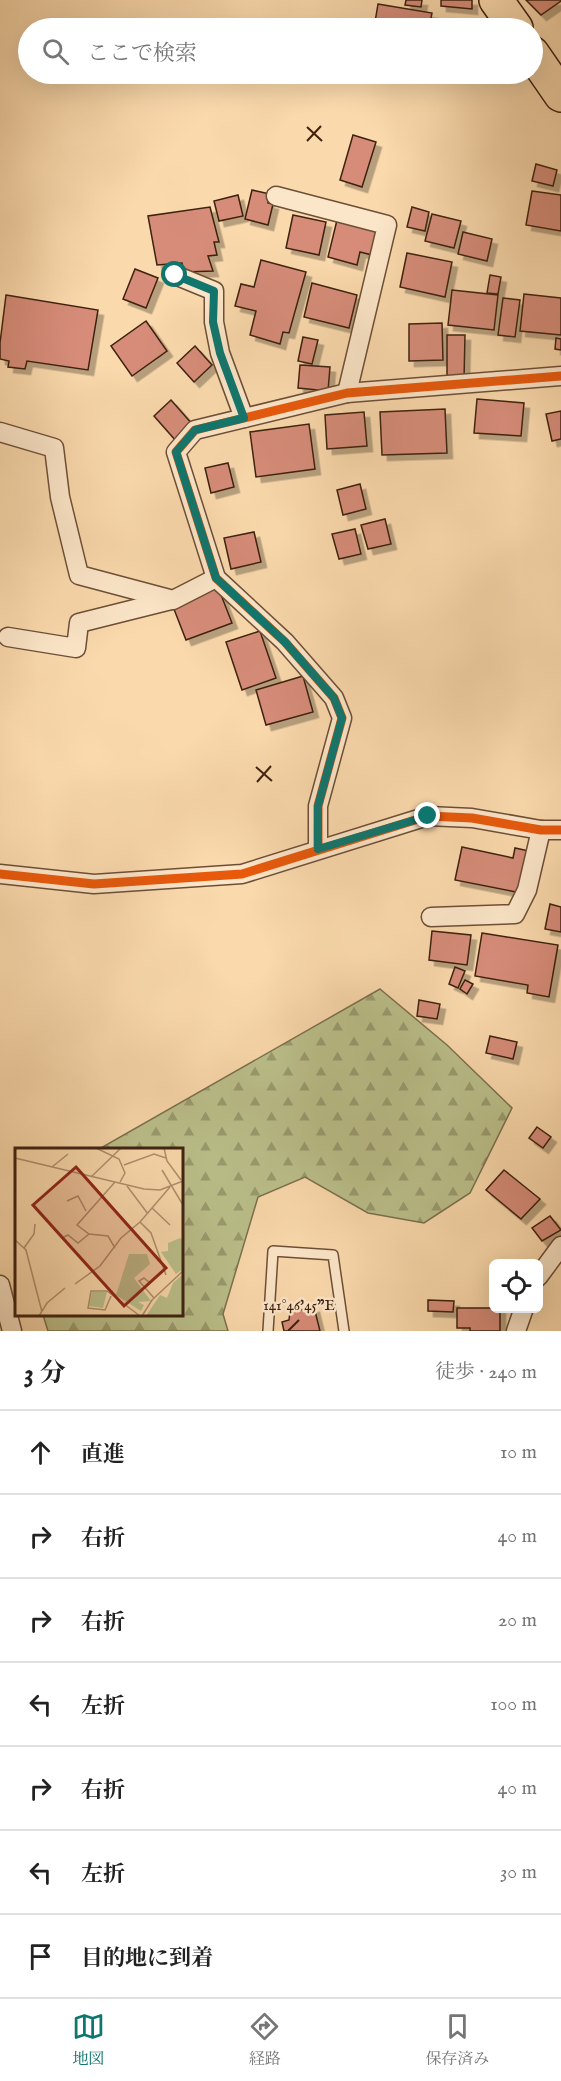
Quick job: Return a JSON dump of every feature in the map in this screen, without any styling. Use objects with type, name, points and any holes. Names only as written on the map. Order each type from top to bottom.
[{"type":"highway","points":[[496,0],[509,18]]},
{"type":"highway","points":[[543,69],[561,95]]},
{"type":"street","points":[[276,196],[387,225],[347,393]]},
{"type":"street","points":[[175,275],[214,291],[213,322],[220,353],[244,418]]},
{"type":"street","points":[[318,849],[318,806],[342,718],[334,698],[285,642],[216,578],[176,452],[195,430],[347,393],[561,376]]},
{"type":"street","points":[[0,432],[54,448],[60,497],[79,575],[173,600]]},
{"type":"street","points":[[8,637],[76,648],[79,623],[173,600],[216,578]]},
{"type":"street","points":[[0,874],[94,884],[242,874],[428,816],[472,818],[541,830],[561,830]]},
{"type":"street","points":[[431,917],[515,914],[527,890],[541,830]]},
{"type":"street","points":[[543,1270],[561,1246]]},
{"type":"street","points":[[0,1284],[12,1331]]},
{"type":"street","points":[[516,1331],[522,1313]]},
{"type":"lane","points":[[268,1331],[273,1251],[333,1256],[344,1331]]},
{"type":"green space","points":[[380,989],[447,1045],[512,1108],[470,1193],[424,1223],[368,1213],[305,1177],[258,1197],[223,1314],[228,1331],[48,1331],[43,1316],[183,1316],[183,1148],[101,1148]]},
{"type":"building","points":[[406,0],[422,0],[421,7],[405,5]]},
{"type":"building","points":[[441,0],[472,0],[472,9],[441,6]]},
{"type":"building","points":[[526,0],[561,0],[561,1],[541,15]]},
{"type":"building","points":[[378,4],[432,13],[431,18],[376,18]]},
{"type":"building","points":[[353,135],[376,142],[362,187],[340,180]]},
{"type":"building","points":[[536,164],[557,170],[553,186],[532,181]]},
{"type":"building","points":[[252,190],[270,194],[268,203],[273,204],[268,225],[245,219]]},
{"type":"building","points":[[532,191],[561,195],[561,231],[526,225]]},
{"type":"building","points":[[238,195],[243,216],[219,221],[214,201]]},
{"type":"building","points":[[210,207],[219,242],[214,242],[217,255],[208,256],[213,271],[184,272],[182,263],[157,265],[148,216]]},
{"type":"building","points":[[412,207],[429,212],[425,231],[407,227]]},
{"type":"building","points":[[432,214],[461,221],[454,248],[425,241]]},
{"type":"building","points":[[293,215],[326,222],[319,255],[286,248]]},
{"type":"building","points":[[338,216],[379,227],[372,255],[360,252],[357,265],[328,257]]},
{"type":"building","points":[[463,232],[492,239],[487,261],[458,254]]},
{"type":"building","points":[[407,253],[452,262],[445,297],[400,287]]},
{"type":"building","points":[[261,260],[306,272],[289,333],[283,332],[280,344],[250,335],[256,311],[235,306],[241,284],[254,287]]},
{"type":"building","points":[[135,269],[158,278],[146,308],[123,299]]},
{"type":"building","points":[[490,275],[501,277],[498,294],[487,293]]},
{"type":"building","points":[[312,283],[357,295],[349,328],[304,317]]},
{"type":"building","points":[[452,290],[498,295],[494,330],[448,325]]},
{"type":"building","points":[[524,294],[561,298],[561,335],[520,331]]},
{"type":"building","points":[[6,295],[98,310],[88,370],[27,361],[25,369],[8,367],[9,361],[0,359]]},
{"type":"building","points":[[503,298],[520,300],[515,337],[498,335]]},
{"type":"building","points":[[146,321],[167,351],[132,376],[111,346]]},
{"type":"building","points":[[442,323],[443,360],[409,361],[409,324]]},
{"type":"building","points":[[447,335],[465,335],[464,380],[447,380]]},
{"type":"building","points":[[303,337],[318,340],[312,364],[298,361]]},
{"type":"building","points":[[556,338],[561,339],[561,350],[555,349]]},
{"type":"building","points":[[195,346],[212,365],[194,382],[177,363]]},
{"type":"building","points":[[300,365],[330,367],[328,391],[298,388]]},
{"type":"building","points":[[477,399],[524,403],[521,436],[474,433]]},
{"type":"building","points":[[171,400],[193,425],[176,441],[154,416]]},
{"type":"building","points":[[445,409],[447,453],[382,455],[380,412]]},
{"type":"building","points":[[561,411],[561,439],[552,441],[546,414]]},
{"type":"building","points":[[364,412],[367,446],[327,449],[325,415]]},
{"type":"building","points":[[309,424],[315,469],[256,477],[250,432]]},
{"type":"building","points":[[228,463],[234,487],[211,493],[205,468]]},
{"type":"building","points":[[360,484],[366,509],[343,515],[337,490]]},
{"type":"building","points":[[385,519],[391,544],[368,549],[361,525]]},
{"type":"building","points":[[355,529],[361,554],[339,559],[332,534]]},
{"type":"building","points":[[254,532],[261,562],[231,569],[224,538]]},
{"type":"building","points":[[218,587],[232,623],[186,640],[172,604]]},
{"type":"building","points":[[260,631],[276,678],[242,690],[226,642]]},
{"type":"building","points":[[303,676],[313,712],[266,725],[256,690]]},
{"type":"building","points":[[462,847],[513,858],[515,848],[529,851],[521,893],[455,880]]},
{"type":"building","points":[[550,904],[561,907],[561,932],[545,929]]},
{"type":"building","points":[[432,931],[471,935],[467,965],[429,960]]},
{"type":"building","points":[[482,933],[558,945],[549,997],[527,993],[528,985],[475,976]]},
{"type":"building","points":[[455,967],[465,971],[458,988],[449,984]]},
{"type":"building","points":[[465,980],[473,984],[467,994],[460,989]]},
{"type":"building","points":[[419,1000],[440,1004],[437,1019],[417,1016]]},
{"type":"building","points":[[490,1036],[517,1042],[513,1059],[486,1053]]},
{"type":"building","points":[[537,1127],[551,1137],[543,1148],[529,1138]]},
{"type":"building","points":[[504,1170],[540,1199],[521,1219],[486,1190]]},
{"type":"building","points":[[550,1216],[561,1230],[542,1241],[532,1228]]},
{"type":"building","points":[[428,1300],[454,1301],[453,1312],[428,1311]]},
{"type":"building","points":[[314,1307],[320,1331],[284,1331],[282,1322],[289,1320],[290,1312]]},
{"type":"building","points":[[457,1308],[489,1308],[489,1313],[500,1313],[500,1331],[470,1331],[470,1328],[457,1328]]},
{"type":"cycle path","points":[[318,849],[318,806],[342,718],[334,698],[285,642],[216,578],[176,452],[195,430],[347,393],[561,376]]},
{"type":"cycle path","points":[[0,874],[94,884],[242,874],[428,816],[472,818],[541,830],[561,830]]},
{"type":"route","points":[[175,275],[214,291],[213,322],[220,353],[244,418],[195,430],[176,452],[216,578],[285,642],[334,698],[342,718],[318,806],[318,849],[428,816]]}]
